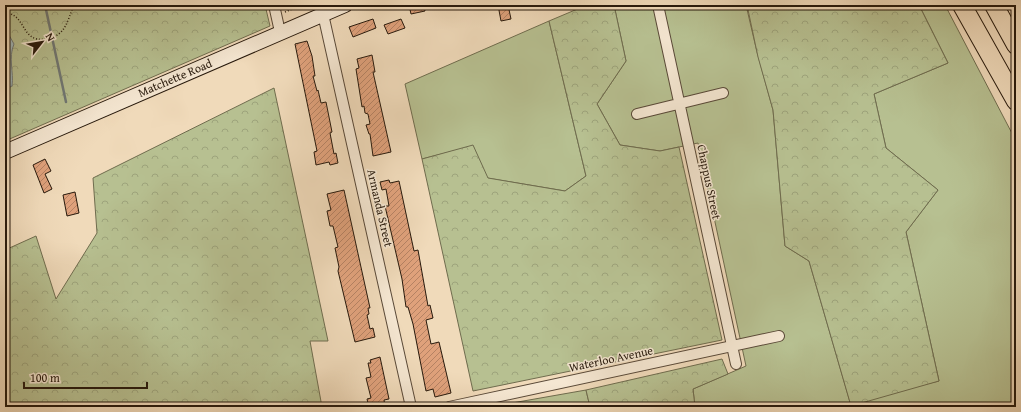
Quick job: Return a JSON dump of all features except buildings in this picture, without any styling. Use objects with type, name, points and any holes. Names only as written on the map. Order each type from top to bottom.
[{"type":"highway","points":[[962,5],[1016,101]]},
{"type":"highway","points":[[994,5],[1016,45]]},
{"type":"street","points":[[274,5],[280,32]]},
{"type":"street","name":"Matchette Road","points":[[5,152],[345,5]]},
{"type":"street","name":"Chappus Street","points":[[658,5],[736,364]]},
{"type":"street","name":"Armanda Street","points":[[323,14],[410,407]]},
{"type":"street","points":[[637,114],[723,93]]},
{"type":"street","name":"Waterloo Avenue","points":[[449,407],[779,336]]},
{"type":"path","points":[[5,13],[10,13],[19,20],[30,36],[37,40],[56,37],[65,28],[74,5]]},
{"type":"path","points":[[276,16],[302,5]]},
{"type":"green space","points":[[5,5],[265,5],[270,26],[5,141]]},
{"type":"green space","points":[[587,5],[614,5],[626,61],[597,104],[620,145],[660,151],[679,147],[722,340],[473,391],[422,159],[473,145],[488,178],[565,191],[586,176],[549,21]]},
{"type":"green space","points":[[614,5],[746,5],[773,110],[785,246],[809,261],[850,402],[939,381],[906,232],[938,190],[886,148],[874,94],[948,63],[921,9],[917,5],[945,5],[1016,141],[1016,407],[695,407],[693,389],[746,366],[698,143],[660,151],[620,145],[597,104],[626,61]]},
{"type":"green space","points":[[747,5],[917,5],[921,9],[948,63],[874,94],[886,148],[938,190],[906,232],[939,381],[851,406],[809,261],[785,246],[773,110],[758,57]]},
{"type":"green space","points":[[549,21],[586,176],[565,191],[487,178],[473,146],[422,159],[405,84]]},
{"type":"green space","points":[[274,88],[328,341],[310,341],[322,407],[5,407],[5,250],[36,236],[56,299],[97,233],[93,178]]},
{"type":"green space","points":[[722,359],[728,374],[693,389],[695,407],[590,407],[586,390]]},
{"type":"green space","points":[[586,390],[590,407],[513,407],[512,403]]},
{"type":"water","points":[[5,28],[14,44],[11,54],[12,86],[5,90]]},
{"type":"waterway","points":[[45,5],[66,102]]}]
